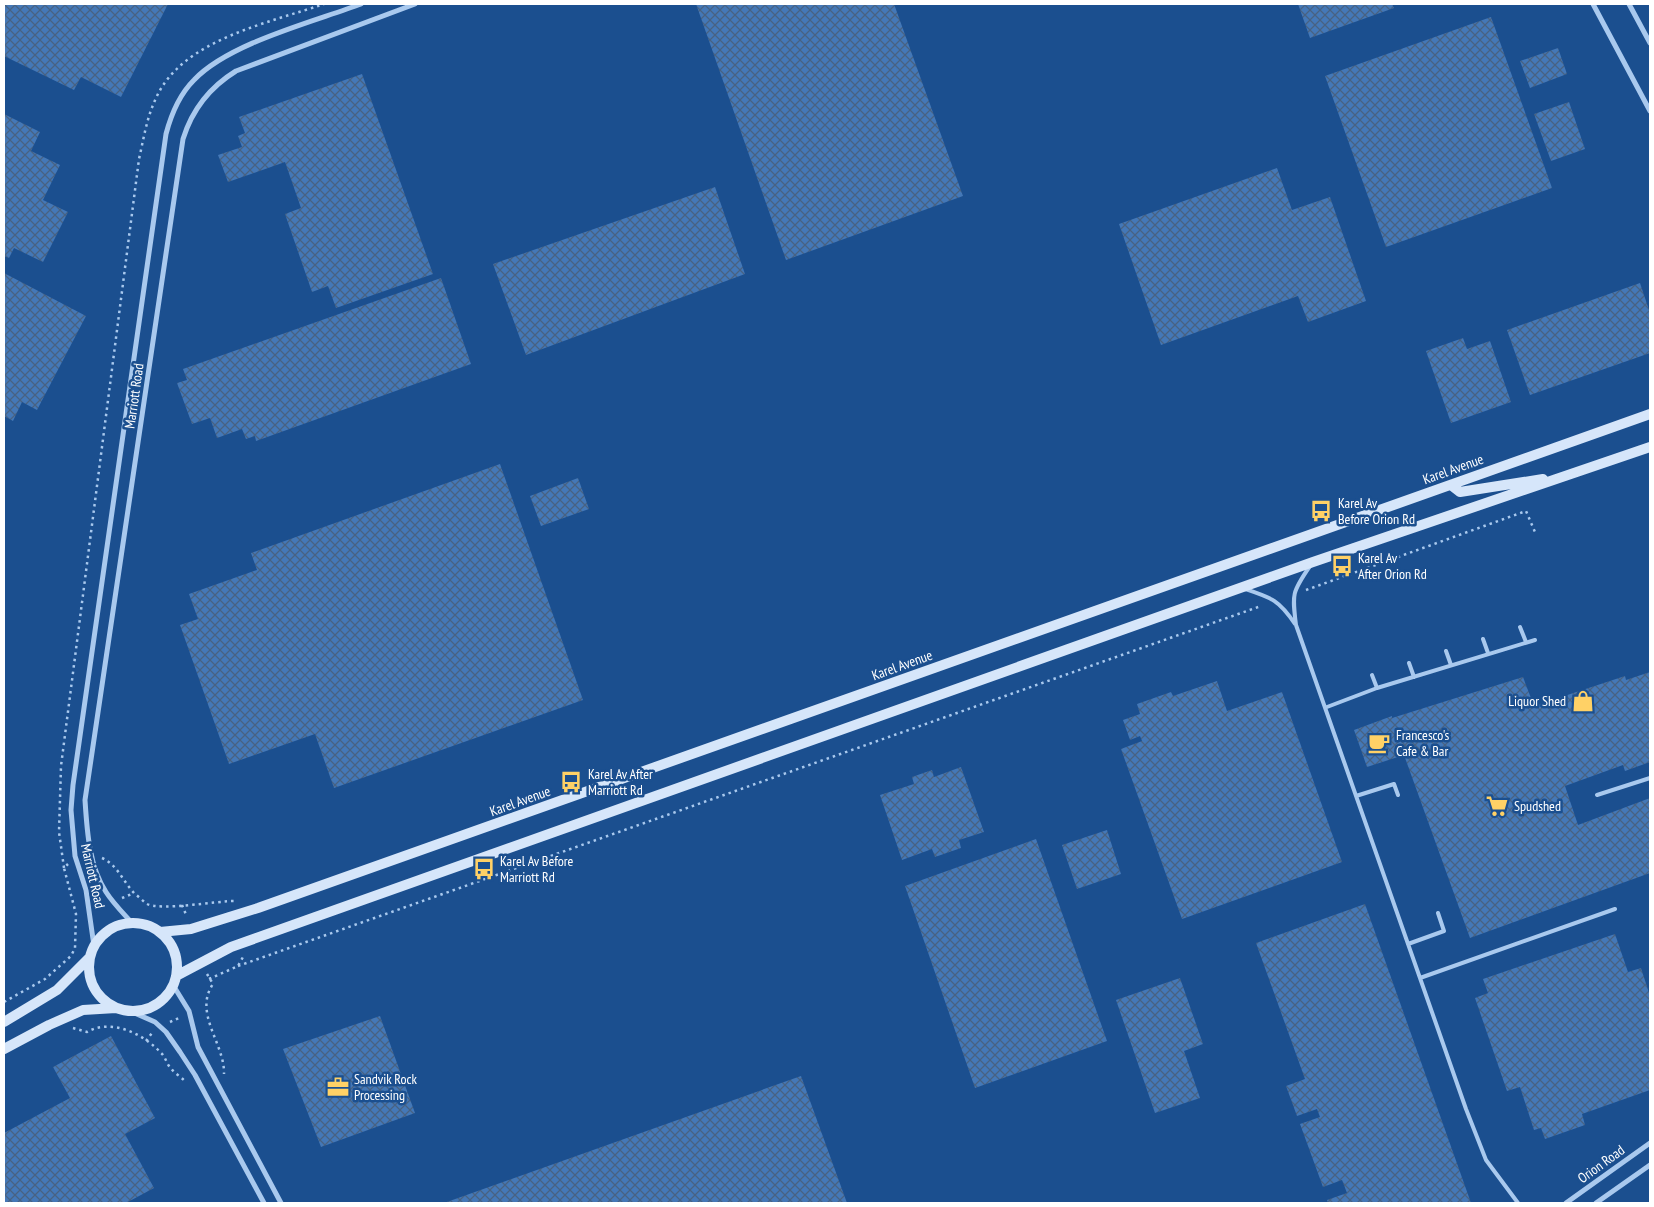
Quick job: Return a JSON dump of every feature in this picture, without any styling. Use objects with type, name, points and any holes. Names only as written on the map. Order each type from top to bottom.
[{"type":"main road","name":"Karel Avenue","points":[[132,923],[152,927],[160,932],[191,929],[248,912],[1650,414]]},
{"type":"main road","points":[[175,980],[231,947],[1313,562],[1650,448]]},
{"type":"main road","points":[[1451,485],[1460,492],[1564,477]]},
{"type":"main road","points":[[117,1008],[98,993],[92,982],[90,957],[94,946],[110,930],[132,923]]},
{"type":"main road","points":[[4,1049],[49,1025],[83,1010],[143,1009],[156,1004],[166,996],[175,980],[175,952],[169,941],[160,932]]},
{"type":"main road","points":[[4,1022],[39,1002],[70,979],[90,957]]},
{"type":"street","name":"Marriott Road","points":[[94,946],[86,890],[75,856],[70,810],[72,784],[162,151],[170,119],[194,80],[226,57],[261,41],[361,4]]},
{"type":"street","name":"Marriott Road","points":[[132,923],[106,892],[91,853],[85,800],[183,139],[187,126],[214,87],[236,71],[415,4]]},
{"type":"street","points":[[1593,4],[1650,111]]},
{"type":"street","points":[[1629,4],[1650,44]]},
{"type":"street","points":[[175,980],[189,1015],[198,1047],[281,1203]]},
{"type":"street","points":[[130,1010],[160,1027],[195,1075],[264,1203]]},
{"type":"street","name":"Orion Road","points":[[1566,1203],[1650,1142]]},
{"type":"street","name":"Orion Road","points":[[1596,1203],[1650,1164]]},
{"type":"lane","points":[[1296,625],[1295,586],[1313,562]]},
{"type":"lane","points":[[1242,588],[1283,606],[1296,625],[1327,707],[1356,796],[1486,1160],[1518,1203]]},
{"type":"lane","points":[[1520,627],[1526,642]]},
{"type":"lane","points":[[1483,640],[1488,653]]},
{"type":"lane","points":[[1327,707],[1414,676],[1535,640]]},
{"type":"lane","points":[[1446,651],[1451,665]]},
{"type":"lane","points":[[1408,663],[1414,676]]},
{"type":"lane","points":[[1372,675],[1377,688]]},
{"type":"lane","points":[[1597,796],[1650,778]]},
{"type":"lane","points":[[1356,796],[1394,784],[1398,795]]},
{"type":"lane","points":[[1420,978],[1614,909]]},
{"type":"lane","points":[[1408,944],[1444,931],[1438,913]]},
{"type":"path","points":[[1294,594],[1526,512],[1534,532]]},
{"type":"path","points":[[225,1071],[206,1010],[208,990],[213,984],[209,979],[238,966],[1275,601]]},
{"type":"path","points":[[91,853],[108,861],[134,892],[148,904],[172,906],[215,900]]},
{"type":"path","points":[[4,1002],[45,979],[71,956],[75,948],[76,914],[64,868],[75,856]]},
{"type":"path","points":[[238,966],[247,953]]},
{"type":"path","points":[[61,965],[70,979]]},
{"type":"path","points":[[83,1010],[93,1028],[117,1027],[128,1029],[162,1053],[170,1068],[187,1083]]},
{"type":"path","points":[[146,1042],[160,1027],[189,1015]]},
{"type":"building","points":[[4,4],[168,4],[121,97],[81,77],[74,90],[4,56]]},
{"type":"building","points":[[696,4],[894,4],[963,196],[786,260]]},
{"type":"building","points":[[1298,4],[1392,4],[1394,8],[1310,38]]},
{"type":"building","points":[[1491,17],[1552,188],[1386,247],[1325,76]]},
{"type":"building","points":[[1558,48],[1567,74],[1530,88],[1520,61]]},
{"type":"building","points":[[362,74],[433,274],[336,308],[328,286],[312,292],[285,214],[301,208],[285,162],[228,182],[218,155],[242,147],[238,136],[245,133],[239,117]]},
{"type":"building","points":[[1569,102],[1585,149],[1551,161],[1534,114]]},
{"type":"building","points":[[4,114],[40,132],[31,151],[60,165],[43,200],[68,212],[43,262],[14,248],[9,258],[4,256]]},
{"type":"building","points":[[1277,168],[1292,210],[1330,197],[1366,301],[1308,322],[1298,296],[1161,345],[1119,224]]},
{"type":"building","points":[[715,187],[745,274],[526,355],[493,264]]},
{"type":"building","points":[[4,273],[86,316],[37,410],[22,402],[13,421],[4,416]]},
{"type":"building","points":[[441,278],[471,364],[256,441],[255,436],[246,439],[242,429],[217,438],[210,418],[192,424],[177,383],[187,380],[183,369]]},
{"type":"building","points":[[1640,283],[1650,313],[1650,353],[1530,395],[1507,330]]},
{"type":"building","points":[[1463,338],[1467,349],[1490,341],[1511,402],[1451,423],[1426,351]]},
{"type":"building","points":[[500,464],[583,700],[334,788],[315,734],[229,764],[180,625],[198,619],[189,594],[257,570],[251,553]]},
{"type":"building","points":[[578,478],[589,509],[541,526],[530,496]]},
{"type":"building","name":"Spudshed","points":[[1650,672],[1650,762],[1625,771],[1623,765],[1565,786],[1578,825],[1650,798],[1650,873],[1470,938],[1404,755],[1367,767],[1354,730],[1392,716],[1392,718],[1523,677],[1534,706],[1625,676],[1626,680]]},
{"type":"building","points":[[1217,681],[1227,711],[1282,692],[1342,862],[1182,919],[1121,749],[1142,741],[1140,736],[1130,740],[1123,720],[1140,714],[1137,704],[1171,692],[1173,696]]},
{"type":"building","points":[[961,767],[984,832],[959,840],[961,848],[935,857],[932,849],[902,860],[880,795],[914,784],[912,777],[932,770],[934,777]]},
{"type":"building","points":[[1107,830],[1121,874],[1077,889],[1062,845]]},
{"type":"building","points":[[1036,839],[1107,1041],[975,1088],[905,886]]},
{"type":"building","points":[[1365,904],[1471,1203],[1328,1203],[1327,1200],[1347,1193],[1342,1180],[1323,1187],[1300,1124],[1320,1117],[1317,1109],[1297,1116],[1286,1086],[1305,1079],[1256,943]]},
{"type":"building","points":[[1615,934],[1628,972],[1641,968],[1650,996],[1650,1090],[1582,1114],[1585,1125],[1545,1139],[1541,1128],[1534,1130],[1520,1087],[1507,1091],[1475,998],[1488,993],[1483,979]]},
{"type":"building","points":[[1180,978],[1203,1044],[1184,1051],[1200,1098],[1155,1113],[1116,1000]]},
{"type":"building","points":[[380,1016],[415,1113],[321,1147],[283,1049]]},
{"type":"building","points":[[111,1036],[155,1118],[125,1134],[154,1188],[126,1203],[4,1203],[4,1133],[70,1098],[53,1067]]},
{"type":"building","points":[[801,1076],[847,1203],[444,1203]]},
{"type":"place","name":"Karel Av Before Orion Rd","points":[[1321,511]]},
{"type":"place","name":"Karel Av After Orion Rd","points":[[1342,566]]},
{"type":"place","name":"Liquor Shed","points":[[1583,701]]},
{"type":"place","name":"Francesco's Cafe & Bar","points":[[1379,743]]},
{"type":"place","name":"Karel Av After Marriott Rd","points":[[571,782]]},
{"type":"place","name":"Spudshed","points":[[1497,806]]},
{"type":"place","name":"Karel Av Before Marriott Rd","points":[[484,869]]},
{"type":"place","name":"Sandvik Rock Processing","points":[[338,1087]]}]
